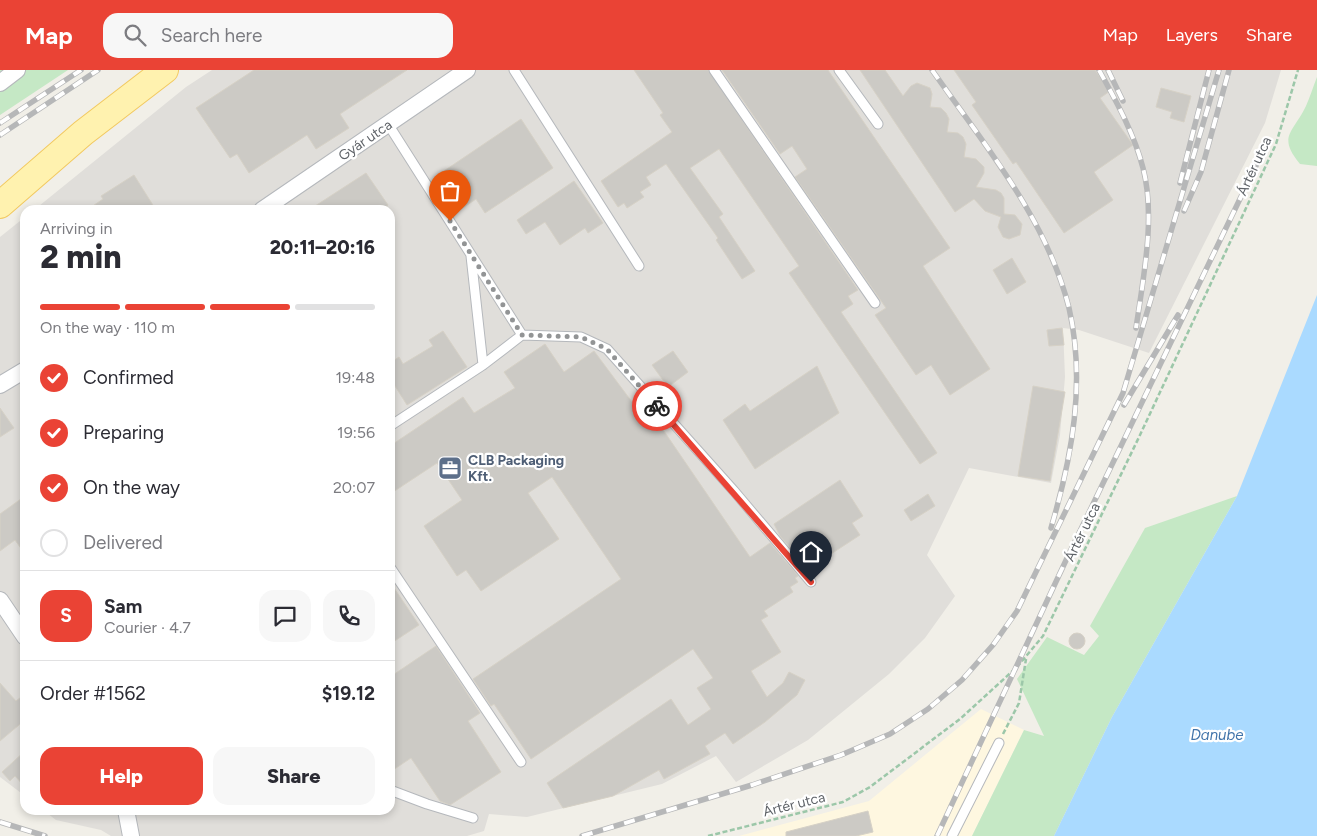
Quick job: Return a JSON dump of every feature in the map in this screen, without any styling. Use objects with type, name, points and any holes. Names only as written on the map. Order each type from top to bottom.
[{"type":"main road","points":[[0,205],[83,133],[165,70]]},
{"type":"street","points":[[0,83],[18,70]]},
{"type":"street","name":"Gyár utca","points":[[269,205],[467,70]]},
{"type":"street","points":[[0,386],[20,373]]},
{"type":"street","points":[[0,600],[20,630]]},
{"type":"street","points":[[127,815],[131,836]]},
{"type":"lane","points":[[514,70],[639,266]]},
{"type":"lane","points":[[714,70],[874,303]]},
{"type":"lane","points":[[839,70],[878,124]]},
{"type":"lane","points":[[388,124],[522,335]]},
{"type":"lane","points":[[471,254],[483,365]]},
{"type":"lane","points":[[395,423],[483,365],[522,335],[581,337],[607,349],[734,491],[811,582]]},
{"type":"lane","points":[[395,574],[521,762]]},
{"type":"lane","points":[[952,836],[999,743]]},
{"type":"lane","points":[[395,792],[473,818]]},
{"type":"path","name":"Ártér utca","points":[[708,836],[843,802],[870,787],[960,719],[1026,657],[1043,636],[1140,435],[1276,144],[1298,70]]},
{"type":"path","points":[[999,743],[1019,703],[1026,657]]},
{"type":"shaded area","points":[[212,70],[1281,70],[1265,123],[1149,353],[1079,330],[1063,328],[1065,377],[1060,435],[1051,483],[969,468],[927,555],[955,596],[925,638],[889,674],[808,740],[736,782],[716,756],[662,784],[527,817],[489,814],[484,831],[467,836],[111,836],[101,830],[56,820],[50,815],[395,815],[395,205],[40,205],[186,87]]},
{"type":"shaded area","points":[[20,221],[20,792],[0,777],[0,237]]},
{"type":"shaded area","points":[[981,709],[1024,730],[972,836],[739,836],[869,801]]},
{"type":"green space","points":[[0,70],[68,70],[0,115]]},
{"type":"green space","points":[[1317,77],[1317,166],[1300,164],[1289,147],[1288,140],[1292,129],[1306,106]]},
{"type":"green space","points":[[1237,496],[1112,717],[1054,836],[972,836],[1024,730],[1044,736],[1017,679],[1047,637],[1084,655],[1099,636],[1090,626],[1145,528]]},
{"type":"water","name":"Danube","points":[[1317,295],[1317,836],[1054,836],[1112,717],[1237,496]]},
{"type":"building","points":[[254,70],[407,70],[340,114],[349,128],[316,149],[307,135],[249,173],[237,154],[230,158],[196,108]]},
{"type":"building","points":[[634,70],[708,70],[858,290],[848,296],[853,304],[841,312],[937,453],[920,464],[789,273],[799,266],[719,149],[690,168],[723,214],[719,217],[755,271],[742,279],[716,240],[718,238],[666,164],[646,177],[651,185],[640,192],[644,197],[627,208],[624,203],[618,207],[601,181],[672,132],[660,115],[663,113]]},
{"type":"building","points":[[722,70],[828,70],[950,248],[923,266],[990,369],[950,395],[931,365],[916,375],[875,315],[886,308],[795,177],[807,169],[792,146],[780,154]]},
{"type":"building","points":[[860,70],[885,70],[903,96],[911,86],[917,83],[930,88],[932,94],[930,107],[941,108],[946,113],[949,119],[947,132],[958,133],[963,137],[966,144],[964,157],[976,159],[984,167],[984,173],[976,187],[996,190],[1001,193],[1004,198],[1004,214],[1015,215],[1022,224],[1020,235],[1009,239],[1003,237],[998,227],[1001,217],[985,211],[974,199],[955,212]]},
{"type":"building","points":[[954,70],[1095,70],[1110,91],[1100,98],[1133,145],[1094,172],[1113,200],[1064,233],[1016,162],[1013,164],[972,105],[976,102]]},
{"type":"building","points":[[1161,88],[1191,96],[1184,122],[1170,118],[1172,112],[1156,107]]},
{"type":"building","points":[[521,119],[553,168],[485,213],[476,199],[461,209],[438,175]]},
{"type":"building","points":[[366,173],[388,205],[317,205]]},
{"type":"building","points":[[134,175],[153,205],[94,205],[103,199],[101,196]]},
{"type":"building","points":[[574,181],[603,223],[588,233],[585,228],[560,245],[545,222],[526,234],[517,220]]},
{"type":"building","points":[[1012,258],[1026,282],[1007,294],[993,270]]},
{"type":"building","points":[[1062,328],[1064,345],[1049,346],[1047,330]]},
{"type":"building","points":[[443,331],[467,367],[407,405],[395,386],[395,360],[399,357],[403,364],[433,346],[429,340]]},
{"type":"building","points":[[545,344],[564,372],[594,351],[632,402],[640,396],[750,557],[770,543],[798,576],[795,578],[798,582],[790,587],[793,592],[764,611],[768,616],[761,620],[781,652],[751,671],[767,697],[783,683],[789,672],[805,680],[797,695],[765,722],[733,744],[725,733],[705,746],[710,754],[664,779],[659,770],[613,796],[563,808],[547,783],[671,699],[688,725],[711,709],[697,688],[713,678],[693,649],[531,759],[494,704],[491,706],[473,679],[621,579],[552,477],[528,493],[559,539],[481,591],[466,570],[457,576],[424,526],[462,500],[437,463],[395,491],[395,443],[463,397],[474,413],[515,388],[504,372]]},
{"type":"building","points":[[673,351],[688,372],[668,387],[652,365]]},
{"type":"building","points":[[817,366],[839,413],[755,469],[723,420],[745,404],[750,411]]},
{"type":"building","points":[[1033,386],[1065,392],[1050,481],[1018,476]]},
{"type":"building","points":[[0,408],[14,428],[0,437]]},
{"type":"building","points":[[840,480],[863,516],[852,523],[860,535],[808,569],[780,536],[774,524]]},
{"type":"building","points":[[928,494],[935,506],[911,521],[904,510]]},
{"type":"building","points":[[20,500],[20,547],[15,540],[0,551],[0,514]]},
{"type":"building","points":[[395,589],[419,625],[395,641]]},
{"type":"building","points":[[1077,633],[1083,635],[1085,641],[1083,647],[1077,649],[1071,647],[1069,641],[1071,635]]},
{"type":"building","points":[[436,646],[480,713],[468,721],[501,772],[450,805],[440,801],[411,758],[395,769],[395,674]]},
{"type":"building","points":[[0,683],[16,701],[20,698],[20,724],[0,741]]},
{"type":"building","points":[[20,756],[20,782],[15,776],[10,781],[2,772]]},
{"type":"building","points":[[868,811],[873,832],[856,836],[786,836],[786,832]]},
{"type":"railway","points":[[0,123],[81,70]]},
{"type":"railway","points":[[0,135],[98,70]]},
{"type":"railway","points":[[932,70],[992,154],[1029,213],[1059,275],[1069,308],[1076,364],[1074,419],[1065,474],[1051,528]]},
{"type":"railway","points":[[1099,70],[1135,142],[1147,187],[1147,248],[1136,328]]},
{"type":"railway","points":[[1108,70],[1123,101]]},
{"type":"railway","points":[[1180,183],[1209,70]]},
{"type":"railway","points":[[582,836],[752,785],[841,755],[890,734],[928,709],[962,680],[993,645],[1017,611],[1123,393],[1219,70]]},
{"type":"railway","points":[[1184,211],[1201,172],[1229,70]]},
{"type":"railway","points":[[937,836],[1068,556],[1264,149]]},
{"type":"railway","points":[[1124,405],[1178,315]]},
{"type":"railway","points":[[0,822],[45,836]]},
{"type":"way so far","points":[[450,221],[522,335],[581,337],[607,349],[657,406]]},
{"type":"place","name":"CLB Packaging Kft.","points":[[450,468]]},
{"type":"route","points":[[657,406],[734,491],[811,582]]}]
